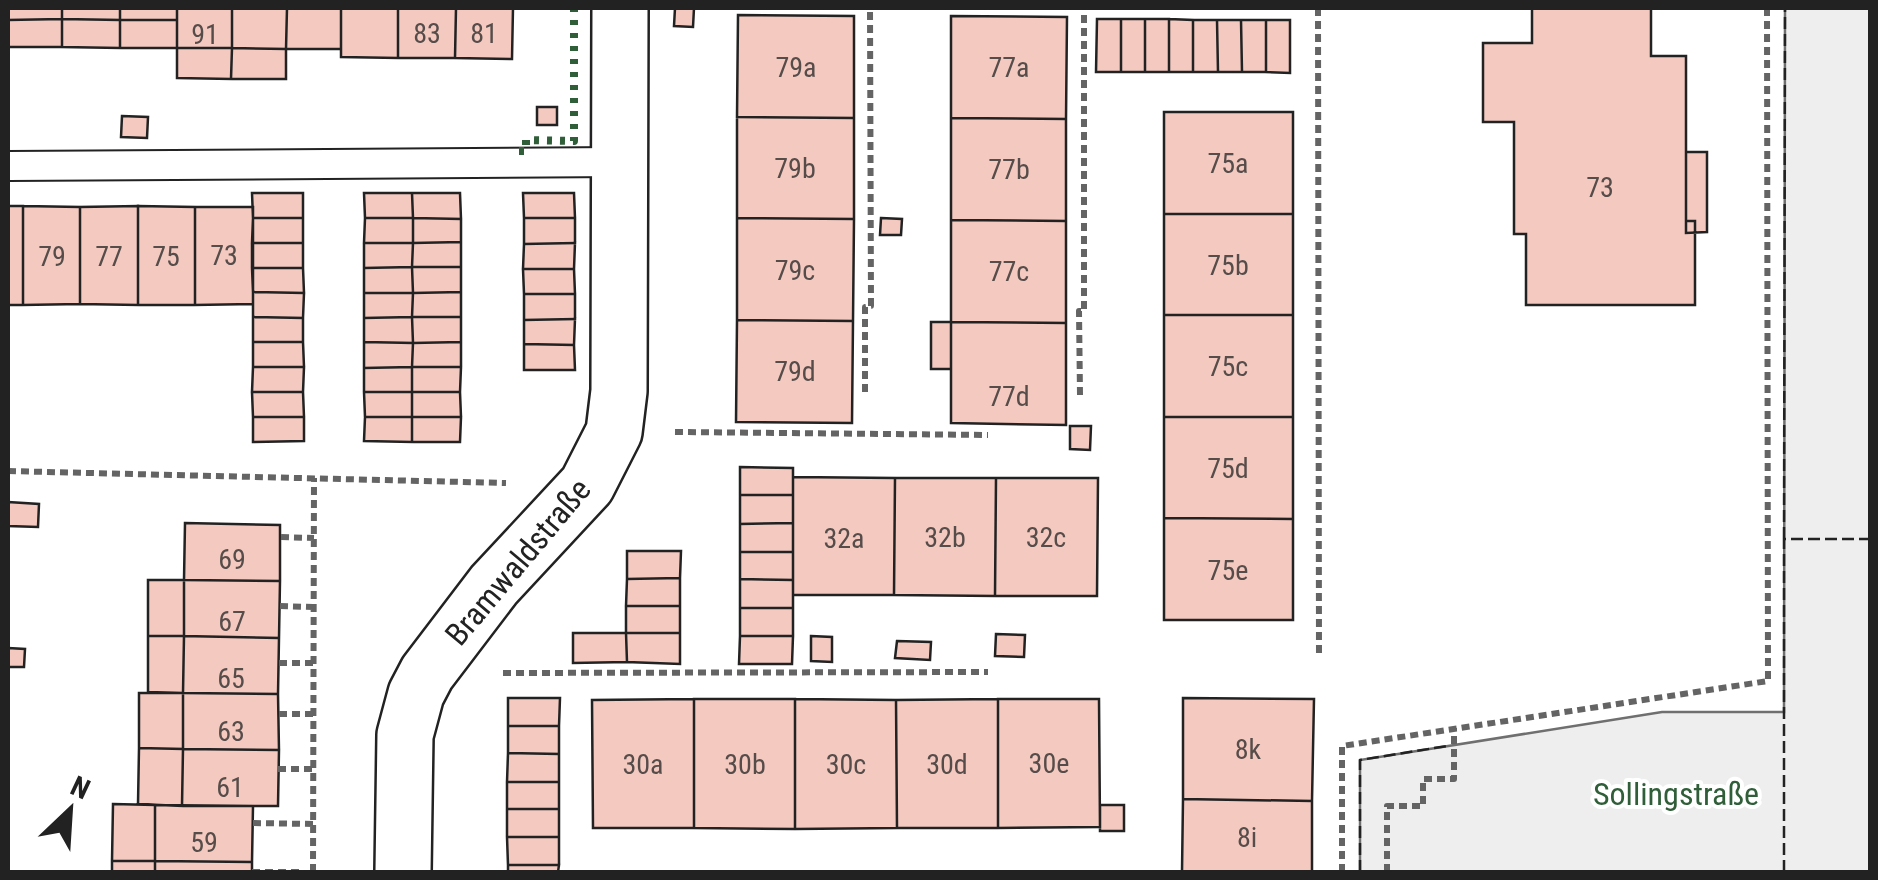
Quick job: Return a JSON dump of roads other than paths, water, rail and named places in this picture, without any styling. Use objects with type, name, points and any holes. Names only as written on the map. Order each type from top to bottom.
[{"type":"street","name":"Bramwaldstraße","points":[[403,872],[404,735],[409,711],[427,673],[494,584],[587,485],[614,432],[619,391],[620,8]]},
{"type":"lane","points":[[8,166],[619,162]]},
{"type":"park label","name":"Sollingstraße","points":[[1676,794]]}]
